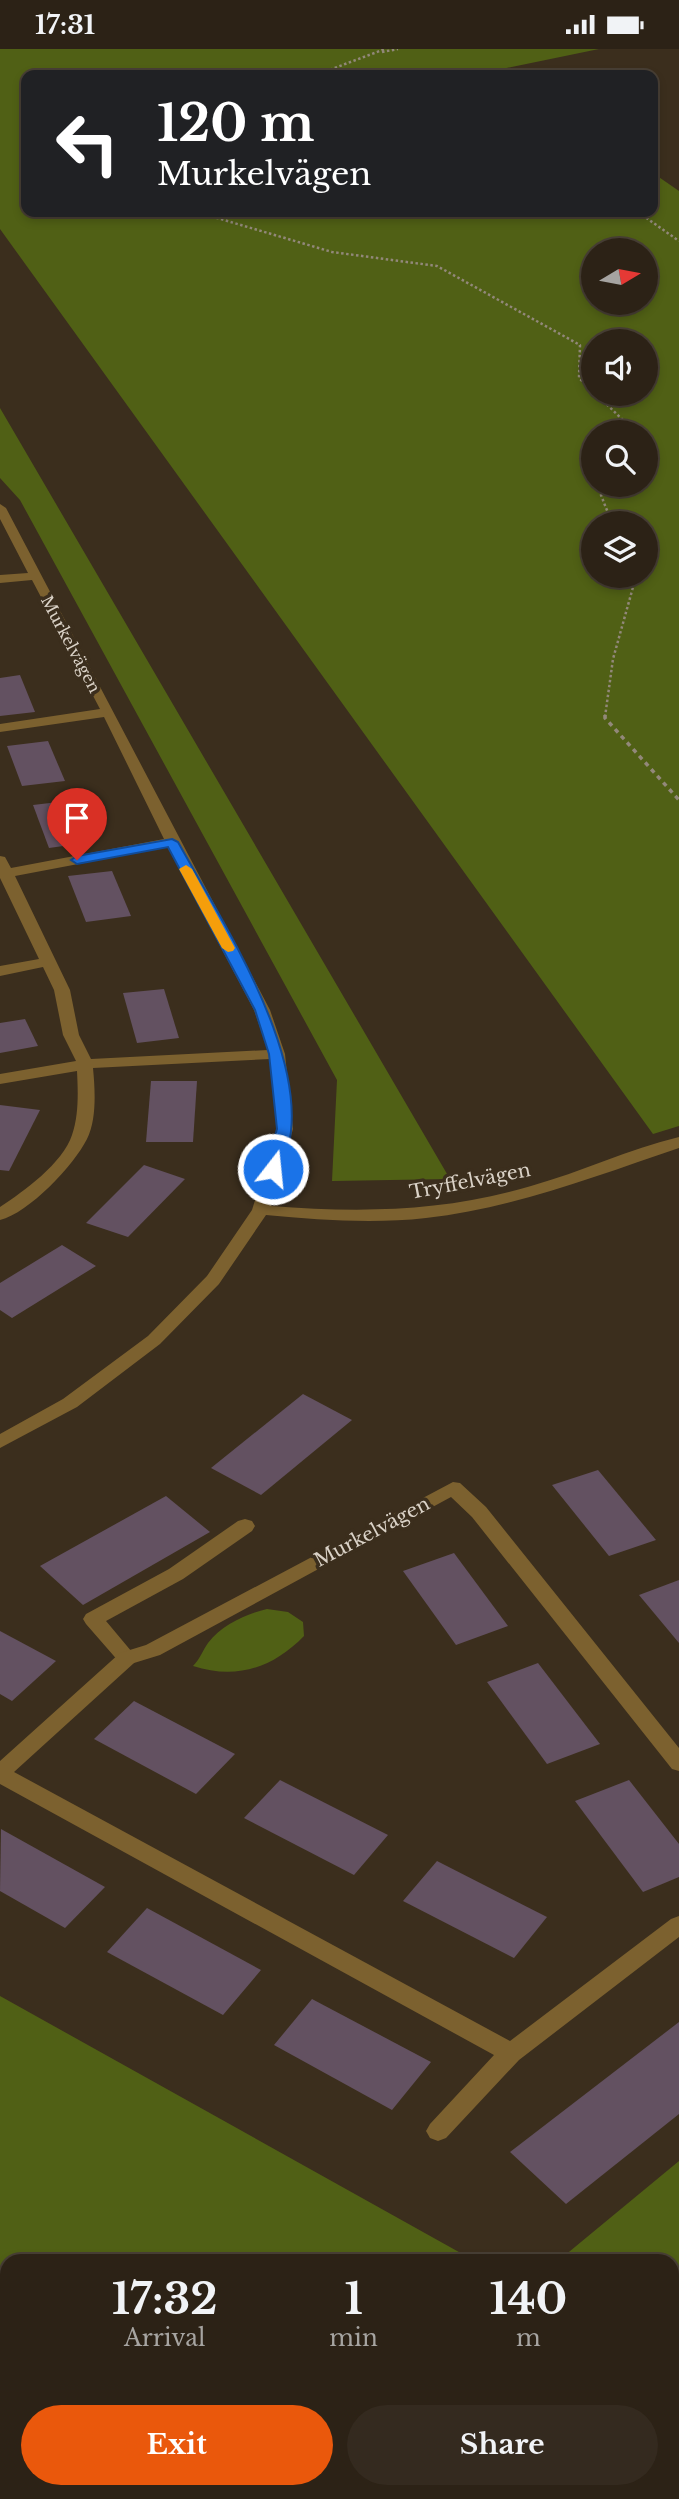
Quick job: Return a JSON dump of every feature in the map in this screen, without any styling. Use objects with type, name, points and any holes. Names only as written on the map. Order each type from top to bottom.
[{"type":"street","name":"Murkelvägen","points":[[0,508],[4,524],[108,712],[172,842],[262,1010],[277,1054],[285,1129],[261,1210],[213,1280],[154,1340],[70,1403],[0,1442]]},
{"type":"street","name":"Murkelvägen","points":[[0,579],[35,576]]},
{"type":"street","name":"Murkelvägen","points":[[0,727],[108,712]]},
{"type":"street","points":[[0,1215],[31,1193],[63,1162],[80,1137],[85,1110],[85,1063],[71,1035],[62,990],[50,961],[2,869],[172,842]]},
{"type":"street","points":[[0,971],[50,961]]},
{"type":"street","points":[[0,1079],[85,1063],[277,1054]]},
{"type":"street","name":"Tryffelvägen","points":[[261,1210],[362,1216],[448,1210],[540,1189],[679,1142]]},
{"type":"street","name":"Murkelvägen","points":[[511,2053],[0,1774],[127,1658],[153,1650],[453,1488],[479,1512],[679,1763]]},
{"type":"street","points":[[127,1658],[93,1619],[176,1574],[245,1526]]},
{"type":"street","points":[[438,2131],[511,2053],[679,1925]]},
{"type":"path","points":[[329,70],[385,49]]},
{"type":"path","points":[[374,53],[398,49]]},
{"type":"path","points":[[215,217],[332,252],[438,266],[580,345],[581,380]]},
{"type":"path","points":[[645,217],[679,241]]},
{"type":"path","points":[[608,406],[623,420]]},
{"type":"path","points":[[633,588],[613,659],[605,718],[679,800]]},
{"type":"green space","points":[[0,49],[599,49],[497,70],[21,70],[21,217],[658,217],[658,176],[679,191],[679,1126],[653,1134],[0,229]]},
{"type":"green space","points":[[0,408],[450,1179],[332,1181],[337,1080],[20,500],[0,478]]},
{"type":"green space","points":[[267,1609],[288,1612],[303,1622],[304,1636],[280,1656],[253,1668],[224,1672],[193,1666],[208,1643],[220,1631],[243,1617]]},
{"type":"green space","points":[[0,1996],[462,2254],[0,2254]]},
{"type":"green space","points":[[679,2161],[679,2254],[566,2254]]},
{"type":"building","points":[[20,675],[35,712],[0,716],[0,678]]},
{"type":"building","points":[[48,741],[65,781],[22,786],[7,746]]},
{"type":"building","points":[[75,800],[92,842],[49,848],[33,805]]},
{"type":"building","points":[[112,871],[131,916],[86,922],[68,876]]},
{"type":"building","points":[[164,989],[179,1038],[137,1043],[123,993]]},
{"type":"building","points":[[25,1019],[38,1046],[0,1053],[0,1023]]},
{"type":"building","points":[[151,1081],[197,1081],[193,1142],[146,1142]]},
{"type":"building","points":[[0,1105],[40,1110],[9,1171],[0,1170]]},
{"type":"building","points":[[144,1165],[185,1179],[128,1237],[86,1223]]},
{"type":"building","points":[[62,1245],[96,1266],[12,1318],[0,1310],[0,1283]]},
{"type":"building","points":[[303,1394],[352,1420],[261,1495],[211,1468]]},
{"type":"building","points":[[598,1470],[656,1540],[609,1556],[552,1485]]},
{"type":"building","points":[[166,1496],[210,1532],[83,1605],[40,1566]]},
{"type":"building","points":[[454,1553],[508,1626],[456,1645],[403,1571]]},
{"type":"building","points":[[679,1580],[679,1643],[639,1595]]},
{"type":"building","points":[[0,1631],[56,1661],[12,1701],[0,1694]]},
{"type":"building","points":[[538,1663],[600,1744],[547,1764],[487,1682]]},
{"type":"building","points":[[134,1701],[235,1754],[196,1794],[94,1739]]},
{"type":"building","points":[[280,1780],[388,1835],[354,1875],[244,1818]]},
{"type":"building","points":[[629,1780],[679,1844],[679,1877],[643,1892],[575,1801]]},
{"type":"building","points":[[1,1829],[105,1887],[65,1928],[0,1891]]},
{"type":"building","points":[[437,1861],[547,1917],[514,1958],[403,1901]]},
{"type":"building","points":[[147,1908],[261,1970],[223,2015],[107,1952]]},
{"type":"building","points":[[312,1999],[431,2062],[392,2110],[274,2045]]},
{"type":"building","points":[[679,2022],[679,2114],[566,2204],[510,2152]]},
{"type":"slow traffic","points":[[186,869],[228,948]]},
{"type":"route","points":[[77,860],[172,842],[262,1010],[277,1054],[285,1129],[273,1169]]}]
